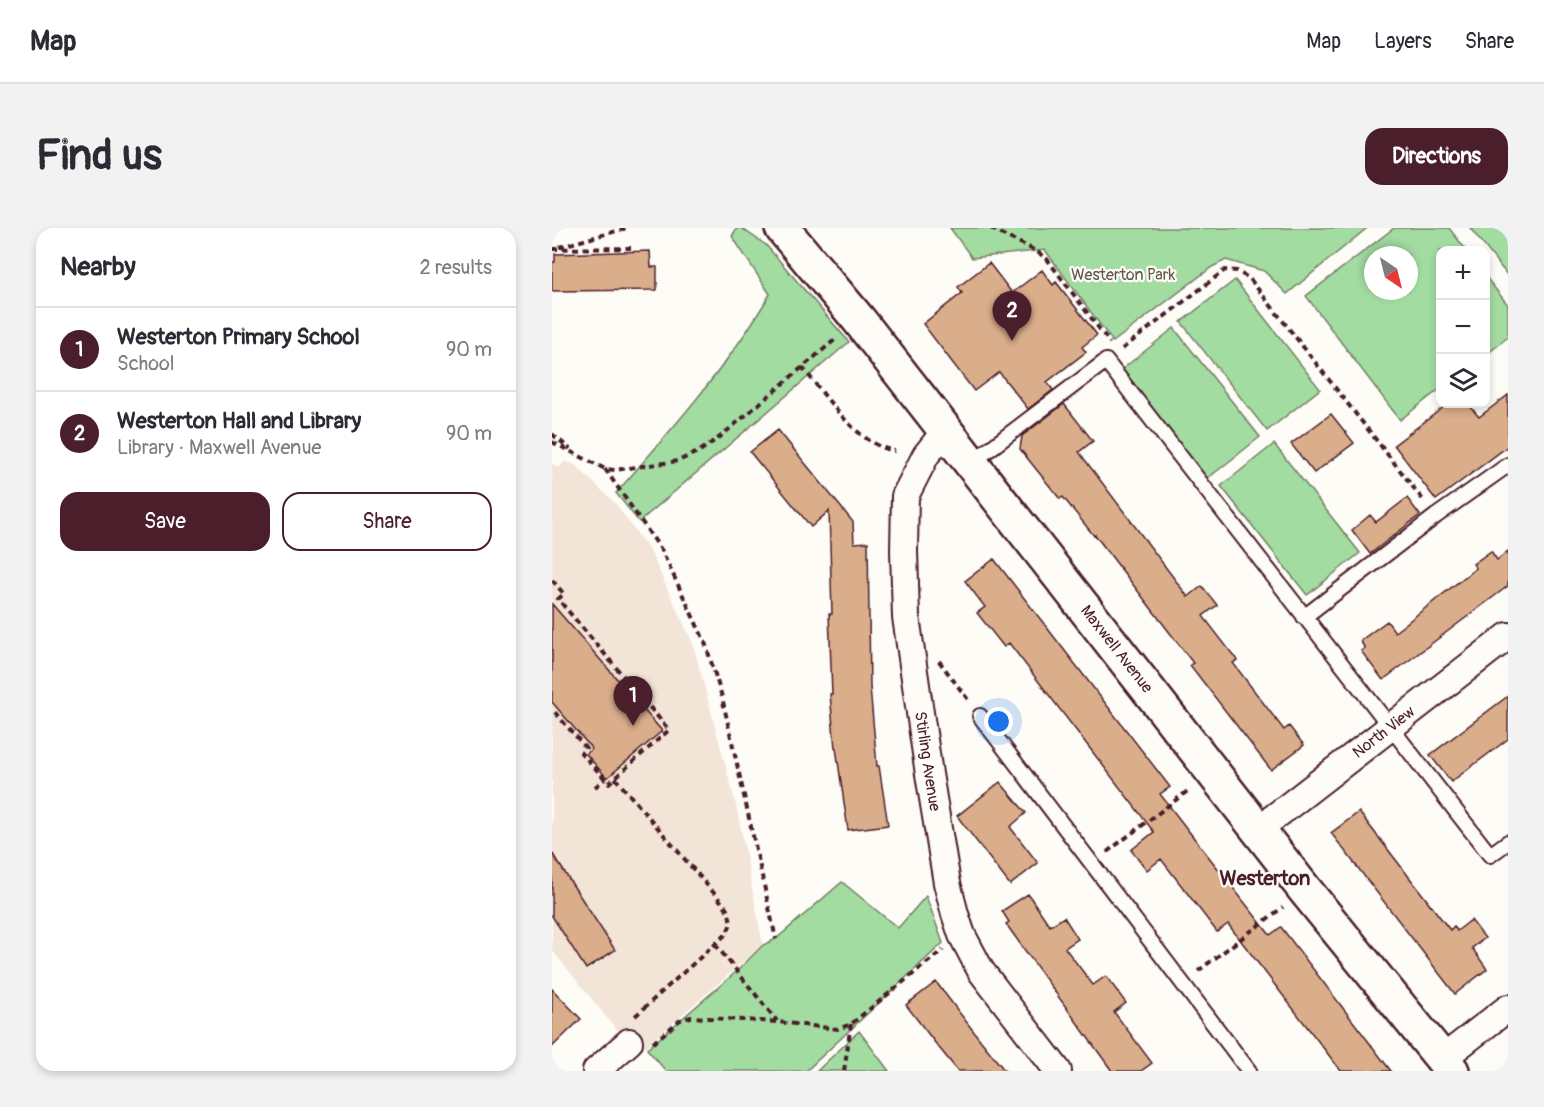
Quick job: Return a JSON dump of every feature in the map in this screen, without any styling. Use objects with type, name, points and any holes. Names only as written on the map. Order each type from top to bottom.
[{"type":"street","name":"Maxwell Avenue","points":[[782,228],[859,320],[1305,890],[1447,1065]]},
{"type":"street","name":"Stirling Avenue","points":[[946,430],[926,455],[905,496],[904,551],[906,618],[947,883],[962,935],[981,971],[1058,1071]]},
{"type":"street","name":"North View","points":[[1259,829],[1508,636]]},
{"type":"street","points":[[1447,1065],[1508,1008]]},
{"type":"street","points":[[596,1071],[629,1042]]},
{"type":"lane","points":[[972,463],[1112,357],[1304,617],[1490,855],[1508,842]]},
{"type":"lane","points":[[1304,617],[1436,516],[1508,465]]},
{"type":"lane","points":[[980,716],[1249,1071]]},
{"type":"path","points":[[552,249],[627,228]]},
{"type":"path","points":[[991,228],[1036,250],[1047,259],[1112,357],[1225,270],[1237,271],[1250,279],[1425,502]]},
{"type":"path","points":[[552,249],[631,248]]},
{"type":"path","points":[[552,442],[605,469],[615,470],[678,461],[700,451],[720,437],[859,320]]},
{"type":"path","points":[[802,367],[858,434],[882,448],[895,451]]},
{"type":"path","points":[[552,434],[576,453]]},
{"type":"path","points":[[605,469],[662,551],[705,642],[722,697],[776,939]]},
{"type":"path","points":[[552,580],[564,594],[558,599],[669,730],[609,783],[581,753],[586,748],[552,709]]},
{"type":"path","points":[[933,653],[980,716]]},
{"type":"path","points":[[1092,863],[1214,771]]},
{"type":"path","points":[[615,778],[725,906],[731,919],[731,925],[715,944],[625,1025],[629,1042],[645,1050],[680,1020],[691,1017],[778,1022],[838,1029],[851,1024],[934,957]]},
{"type":"path","points":[[595,787],[605,779]]},
{"type":"path","points":[[1182,983],[1305,890]]},
{"type":"path","points":[[715,944],[778,1022]]},
{"type":"path","points":[[844,1071],[851,1024]]},
{"type":"shaded area","points":[[565,461],[575,465],[615,503],[651,553],[693,644],[737,809],[763,945],[645,1047],[616,1029],[552,950],[552,463],[559,468]]},
{"type":"green space","points":[[737,228],[741,228],[766,245],[849,342],[639,522],[616,493],[678,422],[717,372],[770,294],[732,236]]},
{"type":"green space","name":"Westerton Park","points":[[950,228],[1367,228],[1287,294],[1264,271],[1226,260],[1212,267],[1113,342],[1045,250],[972,258]]},
{"type":"green space","points":[[1394,228],[1449,228],[1463,246],[1436,246],[1436,392],[1400,420],[1306,296],[1364,251],[1364,300],[1418,300],[1418,246],[1371,246]]},
{"type":"green space","points":[[1470,228],[1508,228],[1508,276],[1490,253],[1490,246],[1484,246]]},
{"type":"green space","points":[[1235,280],[1320,389],[1267,431],[1181,322]]},
{"type":"green space","points":[[1490,282],[1508,305],[1508,337],[1490,352]]},
{"type":"green space","points":[[1174,328],[1260,437],[1207,479],[1121,370]]},
{"type":"green space","points":[[1274,444],[1360,553],[1307,595],[1221,486]]},
{"type":"green space","points":[[842,882],[898,928],[926,896],[943,943],[806,1071],[666,1071],[647,1049],[737,971],[763,945],[776,939]]},
{"type":"green space","points":[[859,1031],[889,1071],[817,1071]]},
{"type":"building","points":[[650,251],[651,267],[657,267],[657,290],[552,291],[552,262],[555,262],[555,254]]},
{"type":"building","points":[[989,263],[1012,293],[1042,270],[1053,285],[1056,282],[1097,335],[1082,347],[1086,352],[1047,382],[1053,390],[1028,409],[999,372],[974,391],[923,324],[962,293],[958,287]]},
{"type":"building","points":[[1508,395],[1508,446],[1436,500],[1394,445],[1443,408],[1471,408],[1479,417]]},
{"type":"building","points":[[1064,404],[1093,441],[1079,452],[1188,597],[1202,586],[1217,605],[1203,616],[1237,660],[1233,663],[1284,730],[1289,726],[1304,745],[1271,770],[1190,665],[1193,663],[1095,535],[1063,497],[1060,499],[1020,449],[1022,436]]},
{"type":"building","points":[[1331,414],[1354,443],[1314,473],[1291,444]]},
{"type":"building","points":[[778,430],[853,522],[854,543],[868,542],[870,687],[877,766],[879,766],[888,825],[848,830],[835,748],[830,694],[832,694],[829,614],[832,614],[829,511],[811,527],[750,452]]},
{"type":"building","points":[[1407,498],[1420,515],[1370,554],[1352,530],[1370,515],[1376,522]]},
{"type":"building","points":[[1491,551],[1497,560],[1508,551],[1508,586],[1383,680],[1361,651],[1365,648],[1360,641],[1387,621],[1395,632],[1476,568],[1473,564]]},
{"type":"building","points":[[994,559],[1170,787],[1160,794],[1194,838],[1270,935],[1281,927],[1391,1071],[1341,1071],[1228,924],[1217,932],[1161,859],[1147,870],[1131,850],[1154,832],[1009,643],[1004,647],[977,613],[985,607],[965,581]]},
{"type":"building","points":[[552,604],[662,731],[607,778],[586,754],[592,749],[552,702]]},
{"type":"building","points":[[1508,696],[1508,739],[1451,782],[1430,755]]},
{"type":"building","points":[[1000,782],[1026,813],[1010,827],[1038,863],[1010,885],[957,816]]},
{"type":"building","points":[[1359,812],[1450,930],[1454,926],[1457,931],[1471,920],[1485,938],[1472,948],[1487,969],[1455,994],[1331,833]]},
{"type":"building","points":[[552,853],[615,950],[586,969],[552,916]]},
{"type":"building","points":[[1028,894],[1050,926],[1064,917],[1078,939],[1065,948],[1093,985],[1106,976],[1126,1003],[1114,1012],[1152,1063],[1141,1071],[1112,1071],[1006,924],[1009,922],[1002,911]]},
{"type":"building","points":[[936,982],[1005,1071],[958,1071],[936,1044],[906,1005]]},
{"type":"building","points":[[552,989],[581,1019],[552,1047]]},
{"type":"place","name":"Westerton Hall and Library","points":[[1012,341]]},
{"type":"place","name":"Westerton Primary School","points":[[633,726]]},
{"type":"district","name":"Westerton","points":[[1265,878]]}]
